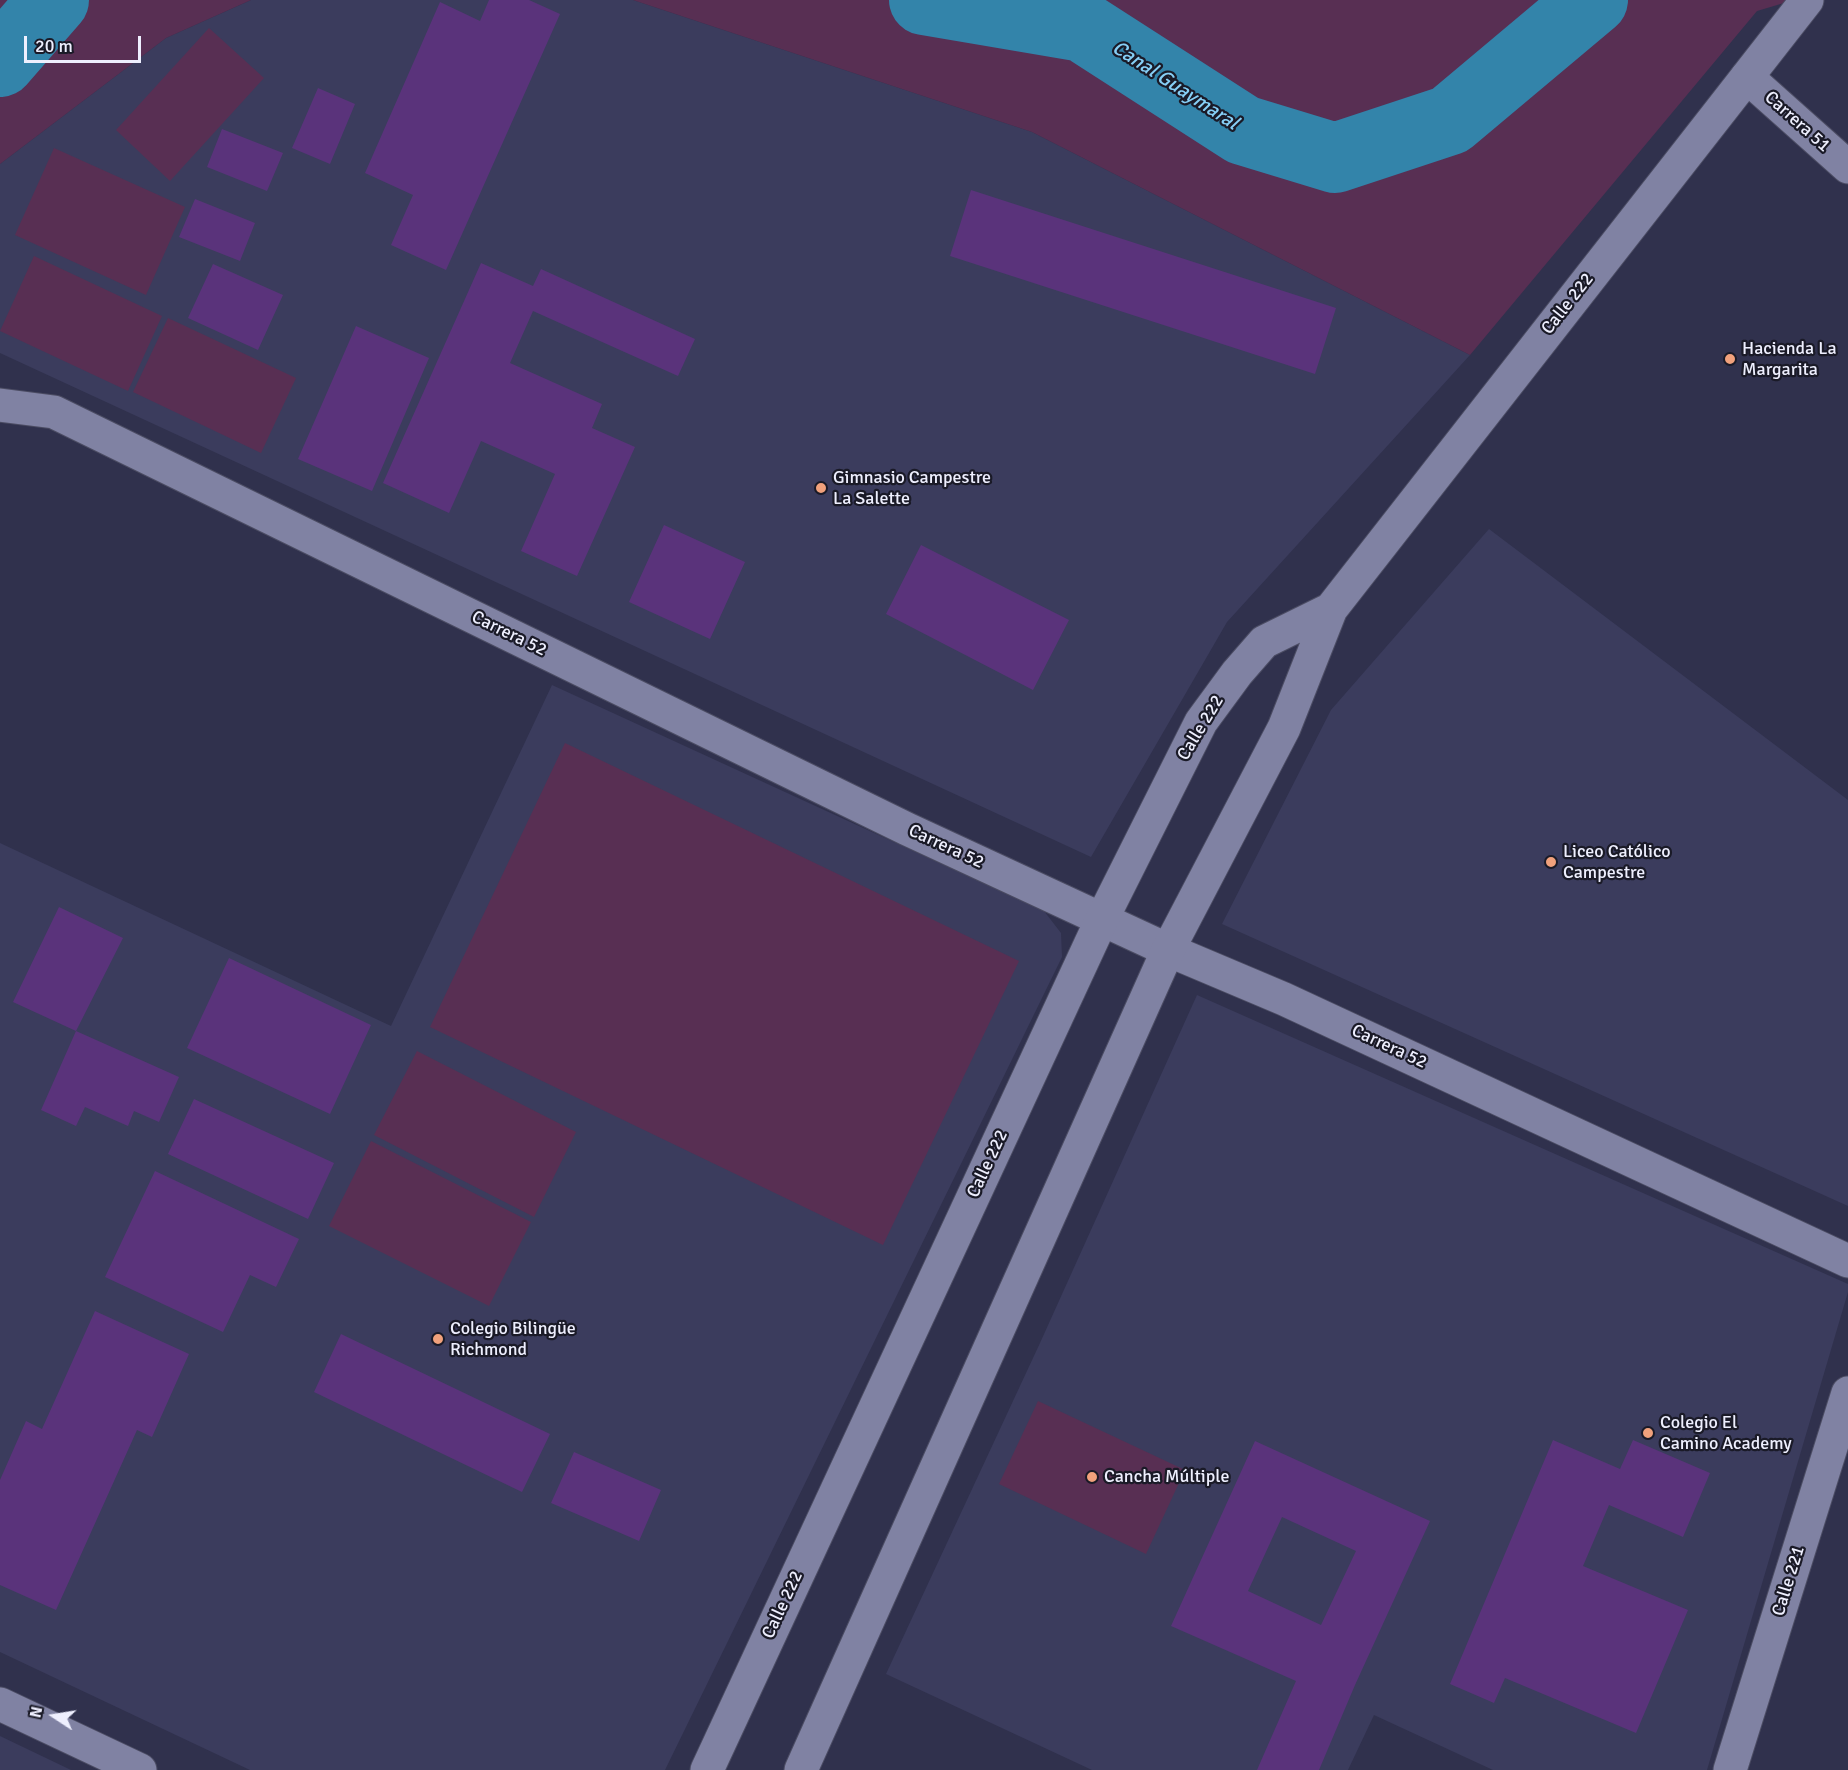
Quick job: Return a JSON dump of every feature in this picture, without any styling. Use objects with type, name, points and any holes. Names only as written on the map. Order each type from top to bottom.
[{"type":"street","name":"Calle 222","points":[[801,1770],[1168,950],[1284,728],[1331,609],[1807,0]]},
{"type":"street","name":"Carrera 51","points":[[1747,77],[1848,167]]},
{"type":"street","name":"Carrera 52","points":[[0,405],[54,412],[907,829],[1168,950],[1284,999],[1848,1261]]},
{"type":"street","name":"Calle 222","points":[[707,1770],[1102,919],[1201,722],[1237,673],[1264,642],[1331,609]]},
{"type":"street","name":"Calle 221","points":[[1730,1770],[1848,1393]]},
{"type":"street","points":[[0,1704],[140,1770]]},
{"type":"shaded area","points":[[0,0],[251,0],[166,38],[0,164]]},
{"type":"shaded area","name":"Gimnasio Campestre La Salette","points":[[251,0],[633,0],[1032,132],[1470,355],[1227,622],[1091,857],[0,353],[0,164],[166,38]]},
{"type":"shaded area","points":[[633,0],[1794,0],[1757,11],[1470,355],[1032,132]]},
{"type":"shaded area","points":[[209,28],[264,78],[170,181],[116,130]]},
{"type":"shaded area","points":[[54,148],[185,207],[146,295],[15,235]]},
{"type":"shaded area","points":[[34,256],[162,316],[128,391],[0,331]]},
{"type":"shaded area","points":[[168,318],[296,378],[261,453],[133,392]]},
{"type":"shaded area","name":"Liceo Católico Campestre","points":[[1489,529],[1848,800],[1848,1206],[1222,924],[1331,710]]},
{"type":"shaded area","name":"Colegio Bilingüe Richmond","points":[[552,685],[1044,911],[1061,933],[1062,957],[665,1770],[250,1770],[0,1652],[0,843],[391,1026]]},
{"type":"shaded area","points":[[565,743],[1019,961],[883,1245],[430,1027]]},
{"type":"shaded area","name":"Colegio El Camino Academy","points":[[1197,995],[1848,1284],[1848,1292],[1707,1770],[1493,1770],[1374,1715],[1348,1770],[1092,1770],[886,1674],[1040,1343]]},
{"type":"shaded area","points":[[417,1051],[576,1132],[534,1217],[374,1135]]},
{"type":"shaded area","points":[[371,1141],[531,1222],[489,1306],[329,1226]]},
{"type":"shaded area","name":"Cancha Múltiple","points":[[1038,1401],[1185,1470],[1146,1554],[999,1484]]},
{"type":"shaded area","points":[[0,1736],[71,1770],[0,1770]]},
{"type":"building","points":[[489,0],[529,0],[560,14],[446,270],[391,245],[413,195],[365,173],[440,2],[480,21]]},
{"type":"building","points":[[318,88],[355,104],[330,164],[292,148]]},
{"type":"building","points":[[222,129],[283,153],[267,191],[207,167]]},
{"type":"building","points":[[971,190],[1336,308],[1315,374],[950,256]]},
{"type":"building","points":[[195,199],[255,223],[240,261],[179,237]]},
{"type":"building","points":[[481,263],[533,286],[541,269],[695,339],[678,376],[533,311],[510,363],[602,404],[592,428],[635,447],[577,576],[521,551],[555,474],[481,441],[449,513],[383,483]]},
{"type":"building","points":[[213,264],[283,295],[258,350],[188,318]]},
{"type":"building","points":[[356,326],[429,358],[372,491],[298,459]]},
{"type":"building","points":[[664,525],[745,562],[710,639],[629,602]]},
{"type":"building","points":[[921,545],[1069,620],[1033,690],[886,614]]},
{"type":"building","points":[[59,907],[123,938],[76,1031],[13,1002]]},
{"type":"building","points":[[229,958],[371,1025],[330,1114],[187,1048]]},
{"type":"building","points":[[76,1031],[179,1077],[159,1122],[134,1111],[128,1126],[85,1107],[76,1126],[41,1110]]},
{"type":"building","points":[[194,1099],[334,1163],[308,1219],[168,1154]]},
{"type":"building","points":[[155,1171],[299,1239],[276,1287],[250,1275],[223,1332],[105,1277]]},
{"type":"building","points":[[95,1311],[189,1354],[152,1437],[137,1430],[56,1610],[0,1585],[0,1480],[26,1421],[42,1429]]},
{"type":"building","points":[[341,1334],[550,1434],[522,1492],[314,1392]]},
{"type":"building","name":"Colegio El Camino Academy","points":[[1553,1440],[1620,1469],[1633,1440],[1710,1473],[1683,1537],[1609,1505],[1583,1566],[1688,1610],[1636,1733],[1505,1678],[1494,1703],[1450,1684]]},
{"type":"building","points":[[1255,1441],[1430,1521],[1319,1770],[1257,1770],[1296,1681],[1171,1626]],"holes":[[[1282,1517],[1356,1551],[1321,1625],[1248,1591]]]},
{"type":"building","points":[[574,1452],[661,1490],[639,1541],[551,1503]]},
{"type":"waterway","name":"Canal Guaymaral","points":[[0,62],[54,0]]},
{"type":"waterway","name":"Canal Guaymaral","points":[[924,0],[1083,27],[1243,130],[1335,158],[1450,120],[1593,0]]},
{"type":"place","name":"Hacienda La Margarita","points":[[1730,359]]},
{"type":"place","name":"Gimnasio Campestre La Salette","points":[[821,488]]},
{"type":"place","name":"Liceo Católico Campestre","points":[[1551,862]]},
{"type":"place","name":"Colegio Bilingüe Richmond","points":[[438,1339]]},
{"type":"place","name":"Colegio El Camino Academy","points":[[1648,1433]]},
{"type":"place","name":"Cancha Múltiple","points":[[1092,1477]]}]
